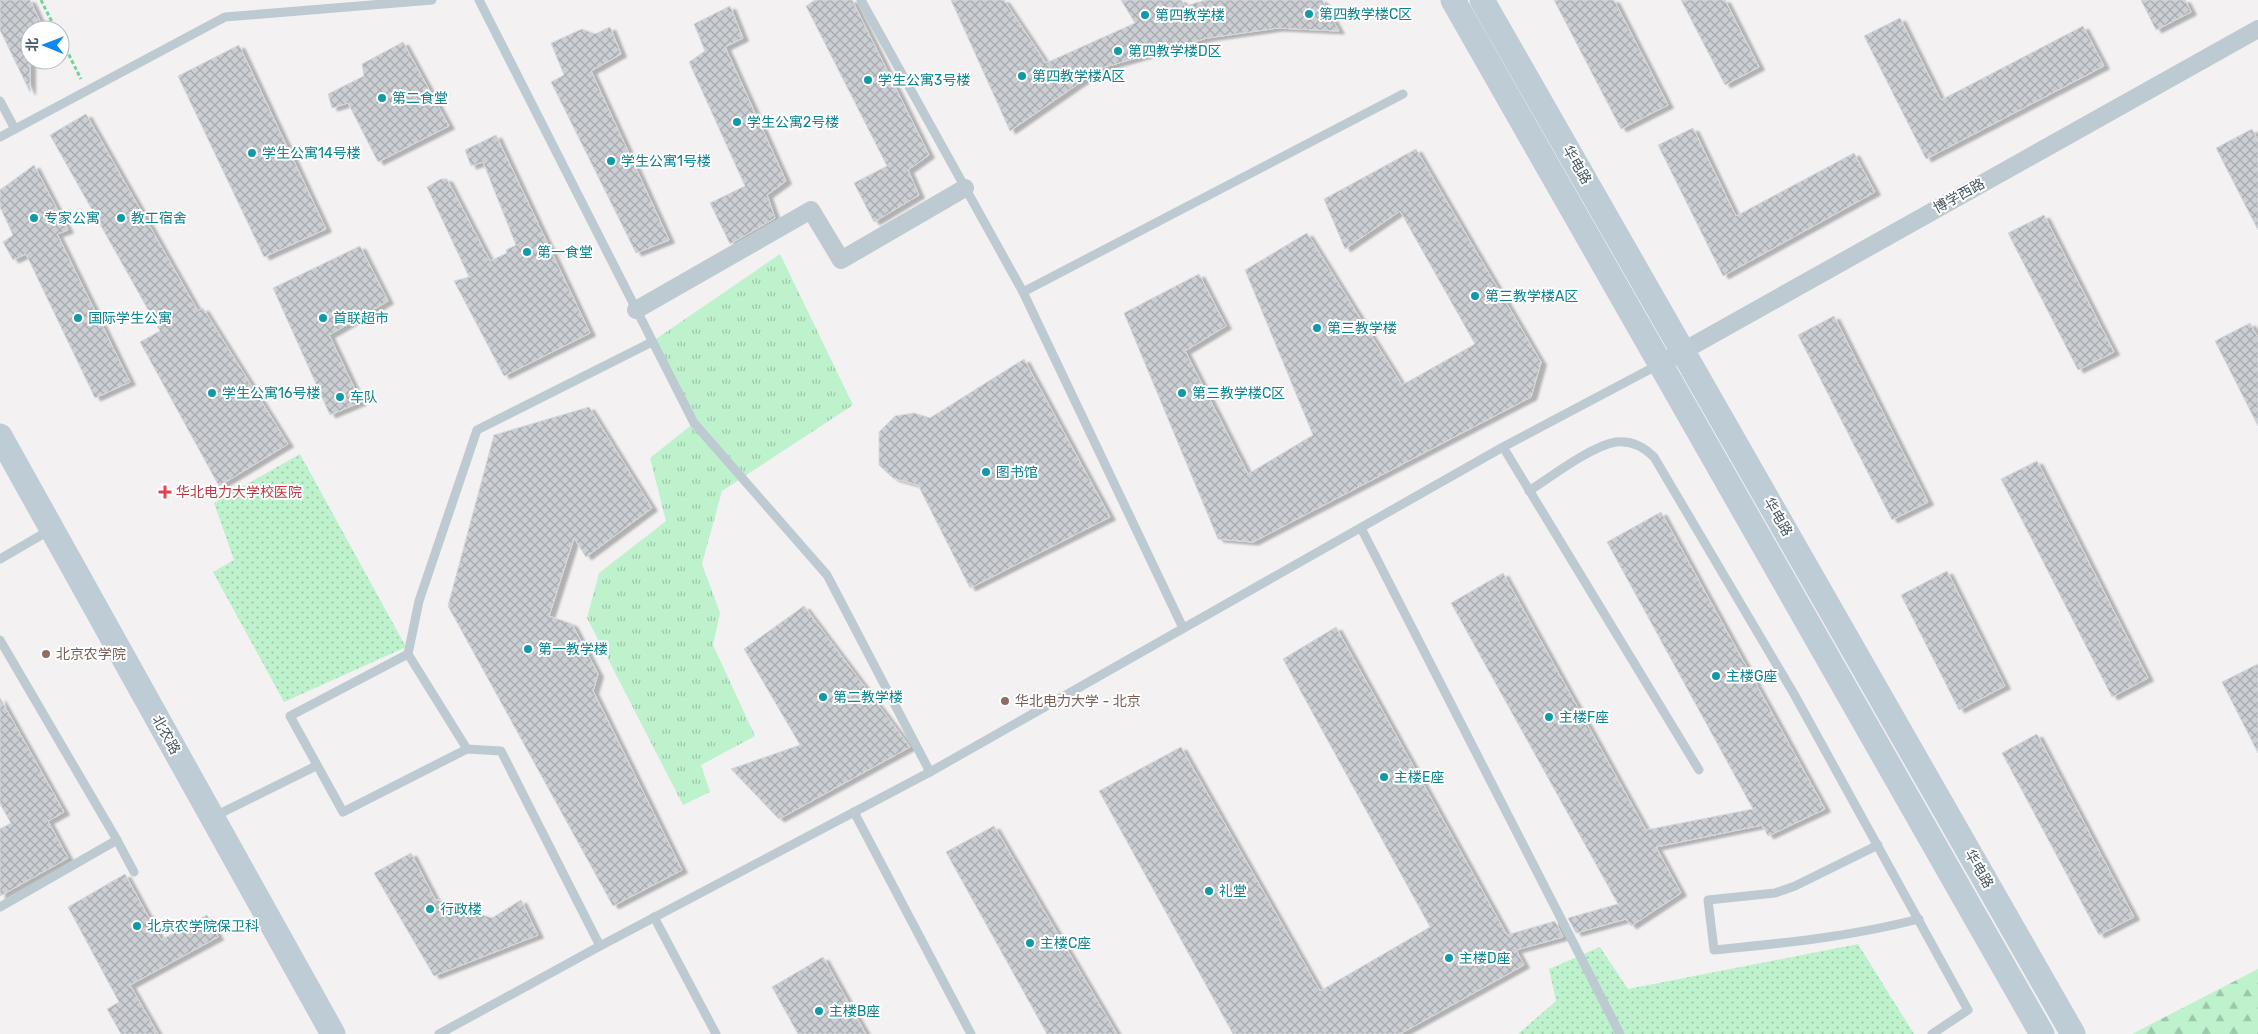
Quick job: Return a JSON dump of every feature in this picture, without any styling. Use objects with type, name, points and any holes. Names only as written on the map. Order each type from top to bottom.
[{"type":"street","name":"华电路","points":[[1453,0],[2042,1034]]},
{"type":"street","name":"华电路","points":[[1482,0],[2073,1034]]},
{"type":"street","name":"博学西路","points":[[1660,364],[2258,29]]},
{"type":"street","points":[[636,310],[811,210],[841,260],[966,188]]},
{"type":"street","name":"北农路","points":[[0,436],[333,1034]]},
{"type":"lane","points":[[0,137],[225,17],[432,0]]},
{"type":"lane","points":[[479,0],[694,423],[826,575],[930,772]]},
{"type":"lane","points":[[861,0],[1023,292],[1183,628]]},
{"type":"lane","points":[[1023,292],[1402,94]]},
{"type":"lane","points":[[0,101],[15,129]]},
{"type":"lane","points":[[467,749],[408,654],[419,601],[477,430],[652,342]]},
{"type":"lane","points":[[439,1034],[654,917],[930,772],[1503,447],[1660,364]]},
{"type":"lane","points":[[1529,491],[1608,444],[1618,442],[1643,446],[1654,457],[1794,694],[1968,1010],[1932,1034]]},
{"type":"lane","points":[[1503,447],[1699,770]]},
{"type":"lane","points":[[1361,528],[1620,1034]]},
{"type":"lane","points":[[0,559],[52,529]]},
{"type":"lane","points":[[0,640],[134,872]]},
{"type":"lane","points":[[408,654],[290,716],[343,812],[467,749],[501,751],[600,946]]},
{"type":"lane","points":[[212,818],[316,766]]},
{"type":"lane","points":[[854,812],[971,1034]]},
{"type":"lane","points":[[0,907],[117,840]]},
{"type":"lane","points":[[1878,845],[1795,886],[1775,893],[1708,900],[1714,950],[1822,939],[1867,932],[1919,920]]},
{"type":"lane","points":[[654,917],[716,1034]]},
{"type":"path","points":[[41,0],[51,20]]},
{"type":"path","points":[[70,57],[87,91]]},
{"type":"green space","points":[[780,254],[853,405],[722,491],[702,564],[720,613],[713,645],[755,736],[701,765],[710,792],[683,805],[587,618],[599,573],[666,521],[650,458],[694,423],[653,341]]},
{"type":"green space","points":[[300,454],[406,647],[284,702],[213,572],[234,560],[214,503]]},
{"type":"green space","points":[[1858,944],[1914,1034],[1518,1034],[1556,1001],[1549,969],[1600,947],[1628,989]]},
{"type":"green space","points":[[2258,969],[2258,1034],[2132,1034]]},
{"type":"building","points":[[0,0],[30,0],[39,20],[20,20],[20,70],[30,70],[30,92],[0,30]]},
{"type":"building","name":"学生公寓3号楼","points":[[815,0],[852,0],[929,155],[908,170],[919,195],[874,222],[854,183],[887,166],[806,6]]},
{"type":"building","points":[[951,0],[1004,0],[1046,63],[1135,23],[1121,0],[1181,0],[1185,6],[1206,0],[1322,0],[1339,31],[1278,28],[1207,38],[1101,68],[1010,131]]},
{"type":"building","points":[[1554,0],[1614,0],[1668,105],[1621,129]]},
{"type":"building","points":[[1681,0],[1725,0],[1759,67],[1725,85]]},
{"type":"building","points":[[2141,0],[2185,0],[2191,12],[2156,30]]},
{"type":"building","name":"学生公寓2号楼","points":[[730,6],[743,38],[725,47],[786,181],[767,195],[775,218],[730,244],[710,203],[745,186],[689,62],[705,51],[694,24]]},
{"type":"building","points":[[1900,18],[1941,100],[2083,26],[2104,66],[1926,159],[1864,36]]},
{"type":"building","name":"学生公寓1号楼","points":[[610,27],[621,54],[591,71],[669,240],[636,253],[551,82],[564,75],[551,43],[582,29],[595,34]]},
{"type":"building","name":"第二食堂","points":[[403,42],[449,126],[378,162],[348,103],[332,108],[328,94],[364,76],[362,64]]},
{"type":"building","name":"学生公寓14号楼","points":[[239,45],[326,229],[264,257],[178,76]]},
{"type":"building","points":[[86,114],[198,311],[203,308],[288,444],[219,486],[140,342],[160,331],[50,135]]},
{"type":"building","points":[[1693,128],[1736,216],[1854,153],[1875,192],[1723,276],[1658,145]]},
{"type":"building","points":[[2252,129],[2258,141],[2258,230],[2216,148]]},
{"type":"building","name":"第一食堂","points":[[496,135],[590,333],[504,376],[454,281],[469,277],[427,187],[441,179],[447,179],[490,261],[507,253],[506,250],[516,245],[483,162],[471,166],[465,150]]},
{"type":"building","points":[[1416,149],[1541,362],[1531,397],[1253,542],[1218,539],[1124,313],[1199,274],[1226,326],[1185,351],[1248,474],[1313,435],[1245,270],[1307,233],[1402,385],[1475,344],[1400,211],[1345,249],[1324,199]]},
{"type":"building","name":"国际学生公寓","points":[[34,165],[68,230],[57,234],[130,382],[95,398],[26,254],[13,260],[3,242],[13,235],[0,207],[0,190]]},
{"type":"building","points":[[2044,215],[2114,352],[2078,370],[2008,233]]},
{"type":"building","name":"首联超市","points":[[360,246],[388,301],[329,335],[361,402],[330,415],[273,288]]},
{"type":"building","points":[[1834,316],[1928,502],[1892,520],[1798,335]]},
{"type":"building","points":[[2250,323],[2258,338],[2258,426],[2215,341]]},
{"type":"building","name":"图书馆","points":[[1024,359],[1110,517],[970,588],[918,485],[893,478],[879,465],[879,432],[895,416],[914,413],[930,418]]},
{"type":"building","name":"第一教学楼","points":[[589,407],[652,508],[586,557],[574,538],[549,616],[572,624],[598,674],[593,691],[682,870],[613,906],[448,606],[494,435]]},
{"type":"building","points":[[2037,461],[2148,678],[2112,697],[2001,479]]},
{"type":"building","points":[[1661,512],[1825,809],[1768,836],[1762,825],[1656,847],[1681,893],[1631,926],[1626,919],[1576,933],[1568,918],[1618,904],[1451,603],[1503,573],[1646,830],[1753,809],[1607,542]]},
{"type":"building","points":[[1947,571],[2005,686],[1959,710],[1901,595]]},
{"type":"building","name":"第二教学楼","points":[[804,606],[910,747],[779,819],[731,769],[800,745],[744,649]]},
{"type":"building","points":[[1336,627],[1507,935],[1555,921],[1563,937],[1516,950],[1524,965],[1400,1034],[1233,1034],[1099,791],[1181,747],[1320,991],[1430,927],[1283,659]]},
{"type":"building","points":[[2258,664],[2258,753],[2222,682]]},
{"type":"building","points":[[0,698],[64,812],[48,821],[68,858],[0,896],[0,829],[11,823],[0,804]]},
{"type":"building","points":[[2037,734],[2134,917],[2099,935],[2002,753]]},
{"type":"building","name":"主楼C座","points":[[994,826],[1117,1034],[1047,1034],[946,852]]},
{"type":"building","name":"行政楼","points":[[411,853],[435,899],[492,918],[521,900],[538,935],[434,976],[374,873]]},
{"type":"building","name":"北京农学院保卫科","points":[[125,874],[161,940],[207,915],[218,937],[130,985],[158,1034],[121,1034],[107,1009],[119,1002],[68,907]]},
{"type":"building","name":"主楼B座","points":[[823,957],[866,1034],[798,1034],[772,987]]},
{"type":"place","name":"第四教学楼C区","points":[[1309,14]]},
{"type":"place","name":"第四教学楼","points":[[1145,15]]},
{"type":"place","name":"第四教学楼D区","points":[[1118,51]]},
{"type":"place","name":"第四教学楼A区","points":[[1022,76]]},
{"type":"place","name":"学生公寓3号楼","points":[[868,80]]},
{"type":"place","name":"第二食堂","points":[[382,98]]},
{"type":"place","name":"学生公寓2号楼","points":[[737,122]]},
{"type":"place","name":"学生公寓14号楼","points":[[252,153]]},
{"type":"place","name":"学生公寓1号楼","points":[[611,161]]},
{"type":"place","name":"专家公寓","points":[[34,218]]},
{"type":"place","name":"教工宿舍","points":[[121,218]]},
{"type":"place","name":"第一食堂","points":[[527,252]]},
{"type":"place","name":"第三教学楼A区","points":[[1475,296]]},
{"type":"place","name":"国际学生公寓","points":[[78,318]]},
{"type":"place","name":"首联超市","points":[[323,318]]},
{"type":"place","name":"第三教学楼","points":[[1317,328]]},
{"type":"place","name":"学生公寓16号楼","points":[[212,393]]},
{"type":"place","name":"第三教学楼C区","points":[[1182,393]]},
{"type":"place","name":"车队","points":[[340,397]]},
{"type":"place","name":"图书馆","points":[[986,472]]},
{"type":"place","name":"华北电力大学校医院","points":[[165,492]]},
{"type":"place","name":"第一教学楼","points":[[528,649]]},
{"type":"place","name":"北京农学院","points":[[46,654]]},
{"type":"place","name":"主楼G座","points":[[1716,676]]},
{"type":"place","name":"第二教学楼","points":[[823,697]]},
{"type":"place","name":"华北电力大学 - 北京","points":[[1005,701]]},
{"type":"place","name":"主楼F座","points":[[1549,717]]},
{"type":"place","name":"主楼E座","points":[[1384,777]]},
{"type":"place","name":"礼堂","points":[[1209,891]]},
{"type":"place","name":"行政楼","points":[[430,909]]},
{"type":"place","name":"北京农学院保卫科","points":[[137,926]]},
{"type":"place","name":"主楼C座","points":[[1030,943]]},
{"type":"place","name":"主楼D座","points":[[1449,958]]},
{"type":"place","name":"主楼B座","points":[[819,1011]]}]
